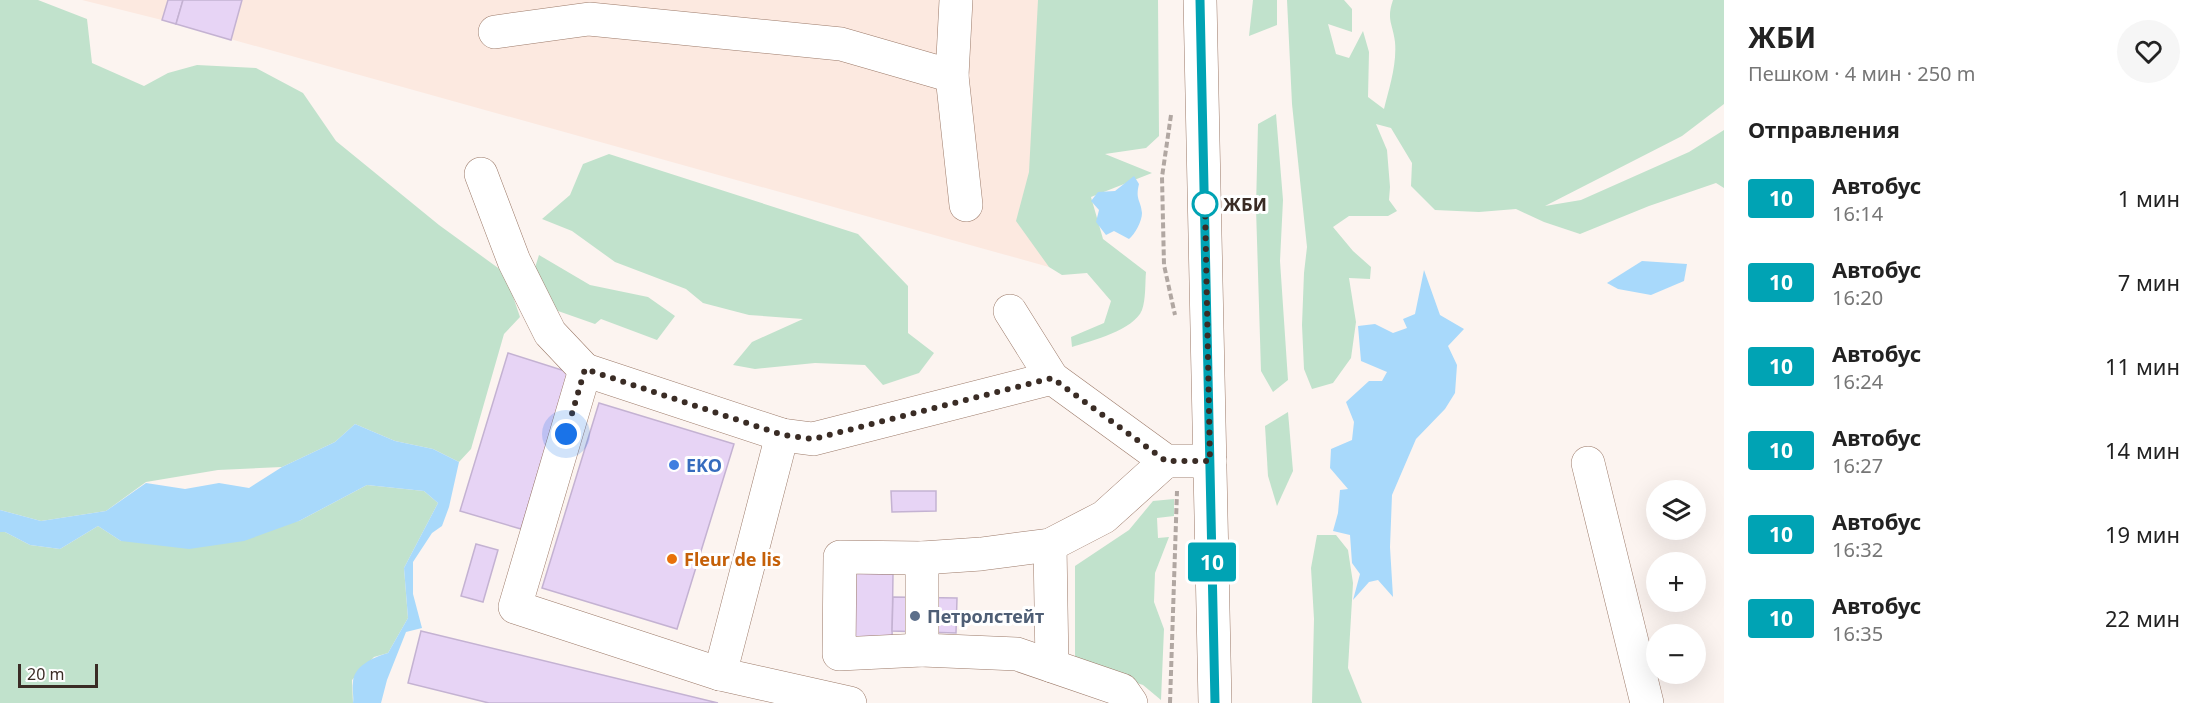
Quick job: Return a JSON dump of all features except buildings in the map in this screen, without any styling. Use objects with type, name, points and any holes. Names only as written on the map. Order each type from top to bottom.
[{"type":"main road","points":[[956,0],[952,76],[966,205]]},
{"type":"main road","points":[[1200,0],[1184,461],[1215,703]]},
{"type":"main road","points":[[495,32],[589,19],[841,44],[952,76]]},
{"type":"main road","points":[[481,174],[514,261],[550,333],[585,369],[783,435],[813,439],[1052,378]]},
{"type":"main road","points":[[1010,310],[1052,378],[1184,461]]},
{"type":"main road","points":[[585,369],[515,607],[720,674],[850,703]]},
{"type":"main road","points":[[720,674],[783,435]]},
{"type":"main road","points":[[1131,703],[1122,690],[1017,654],[922,650],[840,654],[840,557],[922,558],[1050,546],[1104,517],[1184,461]]},
{"type":"main road","points":[[1588,463],[1647,703]]},
{"type":"main road","points":[[1050,546],[1052,666]]},
{"type":"main road","points":[[922,558],[922,650]]},
{"type":"path","points":[[1171,112],[1162,177],[1164,266],[1177,325]]},
{"type":"path","points":[[1170,703],[1184,461]]},
{"type":"shaded area","points":[[82,0],[1044,0],[1055,253],[1049,267],[162,20]]},
{"type":"green space","points":[[0,0],[38,0],[87,19],[92,63],[144,86],[168,73],[197,65],[256,68],[303,93],[336,141],[439,225],[505,273],[520,317],[504,334],[471,449],[459,462],[433,449],[395,441],[355,424],[335,442],[282,467],[218,470],[146,482],[106,511],[41,521],[0,510]]},
{"type":"green space","points":[[1038,0],[1158,0],[1159,136],[1146,148],[1105,154],[1152,173],[1091,197],[1103,239],[1146,272],[1143,306],[1137,317],[1121,329],[1072,347],[1071,337],[1104,323],[1111,301],[1087,273],[1062,275],[1049,267],[1016,221],[1029,172]]},
{"type":"green space","points":[[1253,0],[1277,0],[1277,25],[1249,36]]},
{"type":"green space","points":[[1287,0],[1344,0],[1352,9],[1352,32],[1328,24],[1336,54],[1349,58],[1363,31],[1369,52],[1368,97],[1384,109],[1395,59],[1395,42],[1390,17],[1393,0],[1724,0],[1724,104],[1682,136],[1545,206],[1581,200],[1689,152],[1724,130],[1724,188],[1716,183],[1649,206],[1580,234],[1544,222],[1516,209],[1479,212],[1435,210],[1411,186],[1412,163],[1391,128],[1376,124],[1387,150],[1389,200],[1397,211],[1388,216],[1349,216],[1333,227],[1353,251],[1371,267],[1370,279],[1349,278],[1356,322],[1351,358],[1333,383],[1312,389],[1304,369],[1302,325],[1307,247],[1292,104]]},
{"type":"green space","points":[[1276,114],[1283,200],[1280,261],[1288,380],[1273,392],[1261,371],[1256,208],[1258,124]]},
{"type":"green space","points":[[609,154],[858,234],[908,286],[908,333],[934,353],[919,373],[883,385],[865,365],[815,363],[755,369],[733,365],[752,342],[803,319],[749,315],[703,303],[686,289],[615,262],[572,231],[542,219],[570,195],[583,164]]},
{"type":"green space","points":[[539,255],[590,285],[648,297],[675,316],[657,340],[601,319],[595,324],[558,311],[533,274]]},
{"type":"green space","points":[[1288,412],[1293,471],[1277,506],[1268,476],[1265,426]]},
{"type":"green space","points":[[367,485],[424,491],[438,503],[404,568],[408,618],[388,653],[374,657],[352,680],[353,703],[0,703],[0,532],[5,532],[30,545],[60,549],[98,526],[121,541],[299,521]]},
{"type":"green space","points":[[1174,499],[1174,516],[1157,518],[1158,538],[1169,537],[1155,573],[1154,602],[1164,629],[1161,700],[1143,685],[1088,667],[1075,658],[1075,566],[1129,530],[1153,501]]},
{"type":"green space","points":[[1317,535],[1336,535],[1348,550],[1353,583],[1348,668],[1362,703],[1312,703],[1314,619],[1311,568]]},
{"type":"water","points":[[1134,176],[1139,184],[1138,197],[1142,213],[1138,227],[1129,239],[1114,231],[1106,235],[1096,222],[1099,210],[1091,201],[1098,192],[1115,191]]},
{"type":"water","points":[[1642,261],[1687,264],[1684,281],[1651,295],[1618,289],[1607,283]]},
{"type":"water","points":[[1424,270],[1440,315],[1464,329],[1448,346],[1457,365],[1455,393],[1445,409],[1416,439],[1392,495],[1390,547],[1393,597],[1378,580],[1369,582],[1353,600],[1360,574],[1352,563],[1350,535],[1333,531],[1338,513],[1340,490],[1348,489],[1330,468],[1331,449],[1352,440],[1354,422],[1346,402],[1369,381],[1382,381],[1387,372],[1361,361],[1358,326],[1375,324],[1393,333],[1407,328],[1403,319],[1415,314]]},
{"type":"water","points":[[355,424],[395,441],[433,449],[459,462],[449,507],[442,526],[432,533],[413,562],[413,594],[422,628],[406,632],[387,680],[381,703],[353,703],[354,677],[365,663],[388,653],[408,618],[404,568],[438,503],[424,491],[367,485],[299,521],[244,541],[189,549],[121,541],[98,526],[60,549],[30,545],[5,532],[0,532],[0,510],[41,521],[106,511],[146,483],[185,489],[219,483],[249,488],[282,467],[335,442]]},
{"type":"bus line","name":"10","points":[[1200,0],[1215,703]]},
{"type":"place","name":"ЖБИ","points":[[1205,204]]},
{"type":"place","name":"EKO","points":[[674,465]]},
{"type":"place","name":"Fleur de lis","points":[[672,559]]},
{"type":"place","name":"Петролстейт","points":[[915,616]]},
{"type":"route","points":[[566,434],[585,369],[783,435],[813,439],[1052,378],[1166,461],[1210,461],[1205,204]]}]
